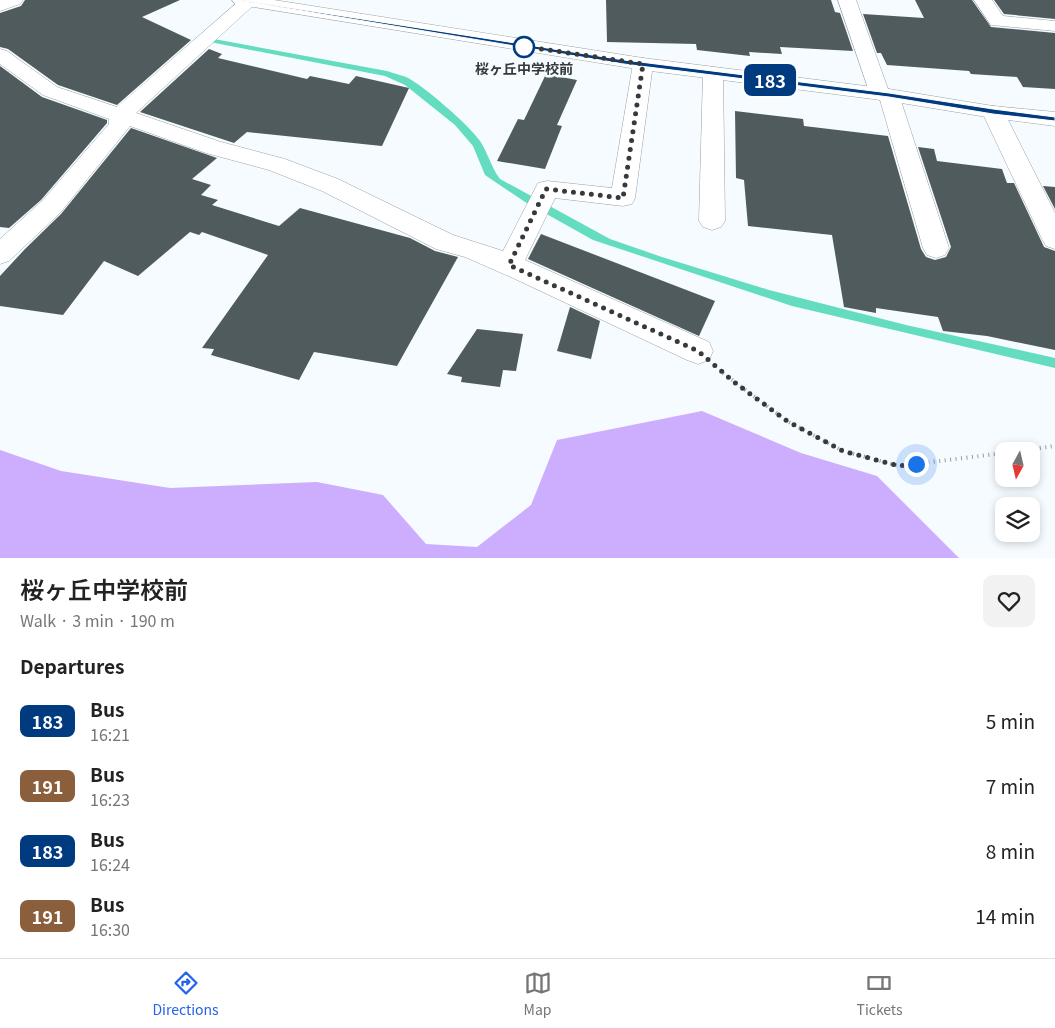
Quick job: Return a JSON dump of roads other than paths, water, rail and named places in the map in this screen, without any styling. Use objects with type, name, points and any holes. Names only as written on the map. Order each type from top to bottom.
[{"type":"street","points":[[0,6],[14,0]]},
{"type":"street","points":[[847,0],[884,94],[936,248]]},
{"type":"street","points":[[983,0],[997,21],[1055,26]]},
{"type":"street","points":[[0,254],[51,207],[120,124],[120,116],[244,1],[643,64],[884,94],[993,112],[1055,119]]},
{"type":"street","points":[[0,55],[50,91],[214,148],[277,164],[330,185],[445,242],[473,250],[509,265],[698,351]]},
{"type":"street","points":[[509,265],[546,189],[623,198],[643,64]]},
{"type":"street","points":[[712,221],[713,74]]},
{"type":"street","points":[[993,112],[1055,239]]},
{"type":"place","name":"桜ヶ丘中学校前","points":[[524,47]]}]
